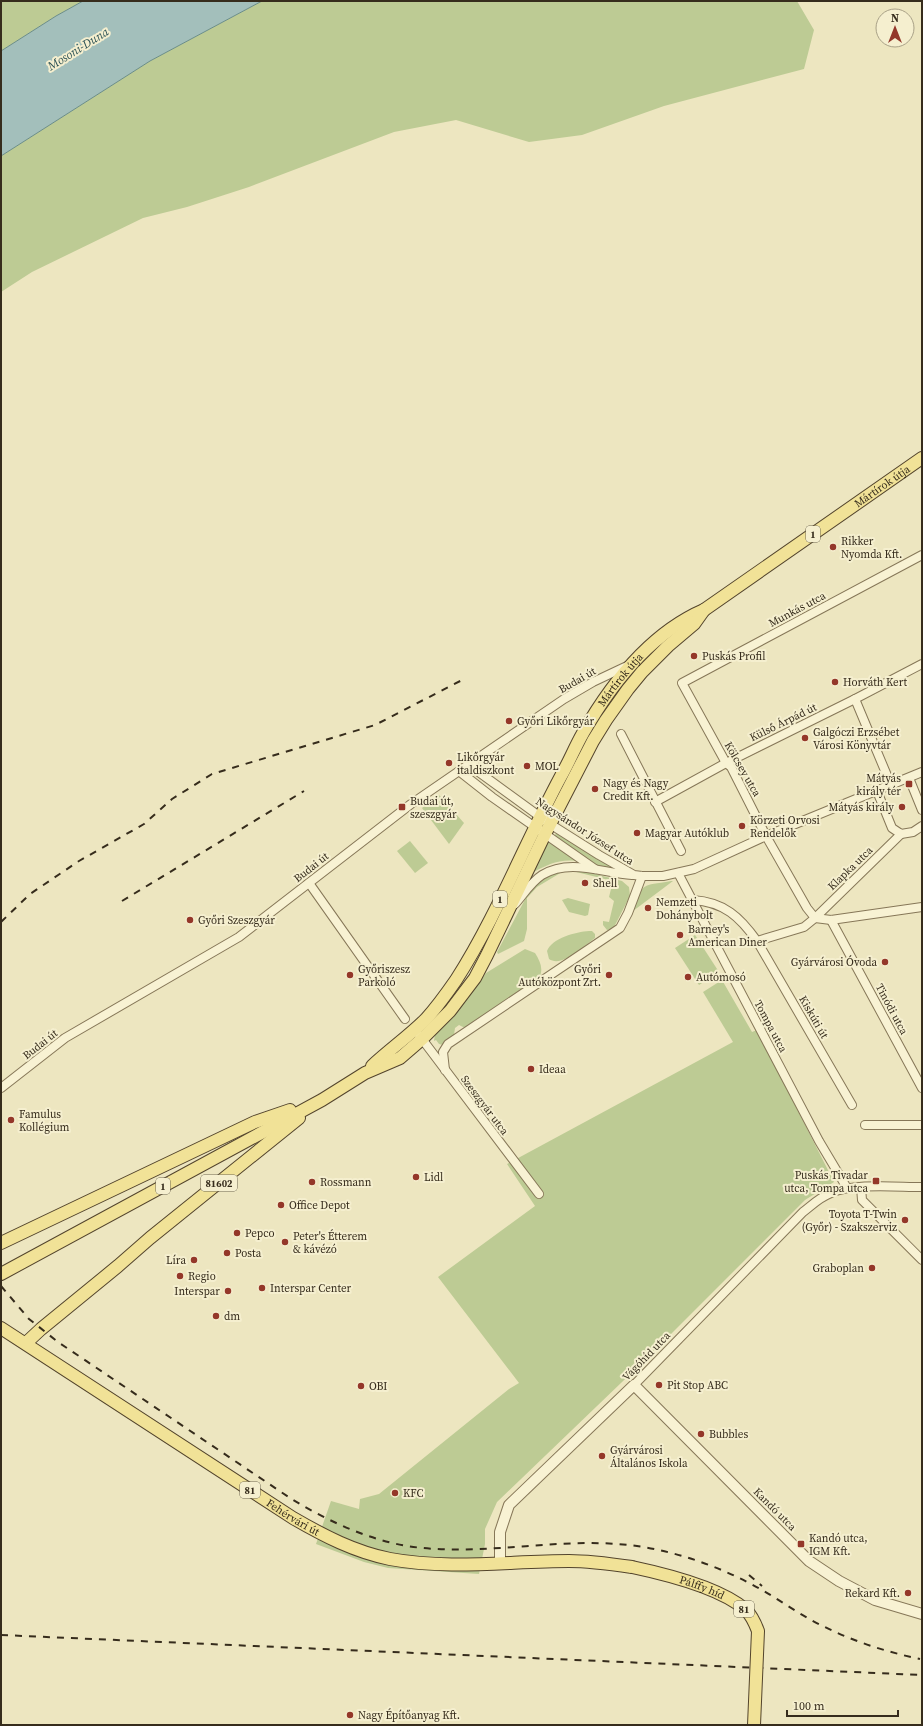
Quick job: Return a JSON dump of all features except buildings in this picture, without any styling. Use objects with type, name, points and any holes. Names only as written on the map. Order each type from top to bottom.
[{"type":"main road","name":"Mártírok útja","points":[[538,822],[583,733],[607,695],[634,663],[660,638],[682,621],[704,610],[922,458]]},
{"type":"main road","name":"Mártírok útja","points":[[548,829],[593,741],[617,703],[642,672],[668,646],[694,624],[704,610]]},
{"type":"main road","name":"1","points":[[365,1073],[414,1029],[438,1005],[462,969],[495,910],[538,822]]},
{"type":"main road","name":"1","points":[[3,1273],[322,1100],[365,1073],[400,1058],[422,1039],[450,1011],[475,978],[548,829]]},
{"type":"main road","points":[[1,1243],[255,1122],[322,1100]]},
{"type":"main road","name":"81602","points":[[26,1343],[150,1238],[322,1100]]},
{"type":"main road","name":"Fehérvári út","points":[[1,1328],[293,1518],[325,1537],[372,1554],[397,1560],[435,1564],[500,1564],[570,1561],[598,1562],[632,1567]]},
{"type":"main road","name":"Pálffy híd","points":[[632,1567],[664,1574],[697,1585],[739,1605],[752,1617],[758,1631],[754,1725]]},
{"type":"street","name":"Munkás utca","points":[[682,682],[922,555]]},
{"type":"street","name":"Budai út","points":[[1,1088],[65,1038],[239,937],[411,804],[564,699],[593,682],[634,663]]},
{"type":"street","name":"Külső Árpád út","points":[[655,802],[726,763],[856,699],[922,664]]},
{"type":"street","name":"Kölcsey utca","points":[[682,682],[726,763],[731,767],[766,836],[807,908],[815,918]]},
{"type":"street","points":[[856,699],[891,785]]},
{"type":"street","points":[[621,734],[681,851]]},
{"type":"street","name":"Nagysándor József utca","points":[[469,765],[548,829],[638,876],[663,876],[694,869],[766,836],[922,772]]},
{"type":"street","points":[[459,771],[548,829],[595,869]]},
{"type":"street","points":[[909,778],[922,810]]},
{"type":"street","points":[[877,791],[892,828],[901,834],[913,832],[922,826]]},
{"type":"street","name":"Klapka utca","points":[[757,941],[804,927],[901,834]]},
{"type":"street","points":[[445,1070],[443,1052],[445,1047],[452,1041],[620,928],[628,913],[638,876],[614,874],[595,869],[568,866],[555,869],[542,875],[534,882],[506,916]]},
{"type":"street","name":"Tompa utca","points":[[678,873],[694,900],[817,1136],[847,1188]]},
{"type":"street","points":[[309,883],[405,1019]]},
{"type":"street","name":"Kiskúti út","points":[[694,900],[707,901],[726,909],[743,921],[757,941],[852,1105]]},
{"type":"street","points":[[815,918],[831,920],[922,907]]},
{"type":"street","name":"Tinódi utca","points":[[831,920],[922,1088]]},
{"type":"street","name":"Szeszgyár utca","points":[[414,1029],[538,1194]]},
{"type":"street","points":[[865,1125],[922,1125]]},
{"type":"street","points":[[861,1187],[862,1200],[922,1260]]},
{"type":"street","name":"Vágóhíd utca","points":[[500,1564],[500,1532],[509,1505],[634,1385],[803,1212],[832,1192],[847,1188],[922,1187]]},
{"type":"street","name":"Kandó utca","points":[[634,1385],[809,1561],[839,1581],[875,1600],[922,1614]]},
{"type":"green space","points":[[1,1],[83,1],[56,16],[1,51]]},
{"type":"green space","points":[[262,1],[797,1],[814,30],[804,69],[664,106],[582,135],[529,142],[456,120],[394,132],[249,187],[187,207],[143,218],[32,272],[1,292],[1,156],[150,61]]},
{"type":"green space","points":[[439,795],[464,823],[449,844],[422,808]]},
{"type":"green space","points":[[556,832],[559,832],[598,859],[620,870],[597,865],[555,836]]},
{"type":"green space","points":[[410,841],[428,863],[415,873],[397,851]]},
{"type":"green space","points":[[548,841],[576,861],[553,863],[532,873]]},
{"type":"green space","points":[[576,869],[622,881],[629,887],[630,896],[613,929],[607,930],[603,925],[603,921],[609,922],[614,901],[609,897],[613,881],[572,871],[562,872],[537,887],[527,898],[527,929],[524,941],[498,954],[497,952],[529,892],[547,874]]},
{"type":"green space","points":[[673,881],[633,911],[642,889],[649,885]]},
{"type":"green space","points":[[568,898],[590,904],[588,915],[585,916],[569,912],[562,900]]},
{"type":"green space","points":[[592,931],[595,934],[595,938],[579,951],[560,961],[549,959],[547,951],[550,946],[559,939],[571,934]]},
{"type":"green space","points":[[695,935],[719,972],[699,985],[675,948]]},
{"type":"green space","points":[[525,949],[535,953],[541,965],[539,978],[465,1028],[459,1025],[455,1028],[454,1035],[443,1045],[439,1044],[436,1040],[434,1041],[435,1034],[455,1014],[486,973]]},
{"type":"green space","points":[[722,980],[752,1032],[757,1030],[834,1182],[805,1200],[647,1358],[497,1502],[485,1529],[485,1544],[479,1574],[388,1568],[364,1562],[316,1544],[331,1501],[359,1509],[360,1499],[379,1494],[509,1389],[519,1383],[438,1277],[535,1206],[507,1164],[733,1042],[703,992]]},
{"type":"water","name":"Mosoni-Duna","points":[[83,1],[262,1],[150,61],[1,156],[1,51],[56,16]]},
{"type":"railway","points":[[1,922],[30,894],[79,861],[144,824],[172,799],[212,774],[375,725],[466,678]]},
{"type":"railway","points":[[122,901],[304,791]]},
{"type":"railway","points":[[1,1286],[29,1319],[58,1342],[290,1498],[337,1523],[371,1537],[405,1546],[423,1548],[478,1549],[588,1543],[616,1544],[659,1550],[689,1558],[734,1575],[762,1590],[809,1619],[848,1637],[883,1650],[920,1659]]},
{"type":"railway","points":[[749,1575],[762,1586]]},
{"type":"railway","points":[[1,1635],[922,1675]]},
{"type":"place","name":"Rikker Nyomda Kft.","points":[[833,547]]},
{"type":"place","name":"Puskás Profil","points":[[694,656]]},
{"type":"place","name":"Horváth Kert","points":[[835,682]]},
{"type":"place","name":"Győri Likőrgyár","points":[[509,721]]},
{"type":"place","name":"Galgóczi Erzsébet Városi Könyvtár","points":[[805,738]]},
{"type":"place","name":"Likőrgyár italdiszkont","points":[[449,763]]},
{"type":"place","name":"MOL","points":[[527,766]]},
{"type":"place","name":"Mátyás király tér","points":[[909,784]]},
{"type":"place","name":"Nagy és Nagy Credit Kft.","points":[[595,789]]},
{"type":"place","name":"Budai út, szeszgyár","points":[[402,807]]},
{"type":"place","name":"Mátyás király","points":[[902,807]]},
{"type":"place","name":"Körzeti Orvosi Rendelők","points":[[742,826]]},
{"type":"place","name":"Magyar Autóklub","points":[[637,833]]},
{"type":"place","name":"Shell","points":[[585,883]]},
{"type":"place","name":"Nemzeti Dohánybolt","points":[[648,908]]},
{"type":"place","name":"Győri Szeszgyár","points":[[190,920]]},
{"type":"place","name":"Barney's American Diner","points":[[680,935]]},
{"type":"place","name":"Gyárvárosi Óvoda","points":[[885,962]]},
{"type":"place","name":"Győriszesz Parkoló","points":[[350,975]]},
{"type":"place","name":"Győri Autóközpont Zrt.","points":[[609,975]]},
{"type":"place","name":"Autómosó","points":[[688,977]]},
{"type":"place","name":"Ideaa","points":[[531,1069]]},
{"type":"place","name":"Famulus Kollégium","points":[[11,1120]]},
{"type":"place","name":"Lidl","points":[[416,1177]]},
{"type":"place","name":"Puskás Tivadar utca, Tompa utca","points":[[876,1181]]},
{"type":"place","name":"Rossmann","points":[[312,1182]]},
{"type":"place","name":"Office Depot","points":[[281,1205]]},
{"type":"place","name":"Toyota T-Twin (Győr) - Szakszerviz","points":[[905,1220]]},
{"type":"place","name":"Pepco","points":[[237,1233]]},
{"type":"place","name":"Peter's Étterem & kávézó","points":[[285,1242]]},
{"type":"place","name":"Posta","points":[[227,1253]]},
{"type":"place","name":"Líra","points":[[194,1260]]},
{"type":"place","name":"Graboplan","points":[[872,1268]]},
{"type":"place","name":"Regio","points":[[180,1276]]},
{"type":"place","name":"Interspar Center","points":[[262,1288]]},
{"type":"place","name":"Interspar","points":[[228,1291]]},
{"type":"place","name":"dm","points":[[216,1316]]},
{"type":"place","name":"Pit Stop ABC","points":[[659,1385]]},
{"type":"place","name":"OBI","points":[[361,1386]]},
{"type":"place","name":"Bubbles","points":[[701,1434]]},
{"type":"place","name":"Gyárvárosi Általános Iskola","points":[[602,1456]]},
{"type":"place","name":"KFC","points":[[395,1493]]},
{"type":"place","name":"Kandó utca, IGM Kft.","points":[[801,1544]]},
{"type":"place","name":"Rekard Kft.","points":[[908,1593]]},
{"type":"place","name":"Nagy Építőanyag Kft.","points":[[350,1715]]}]
